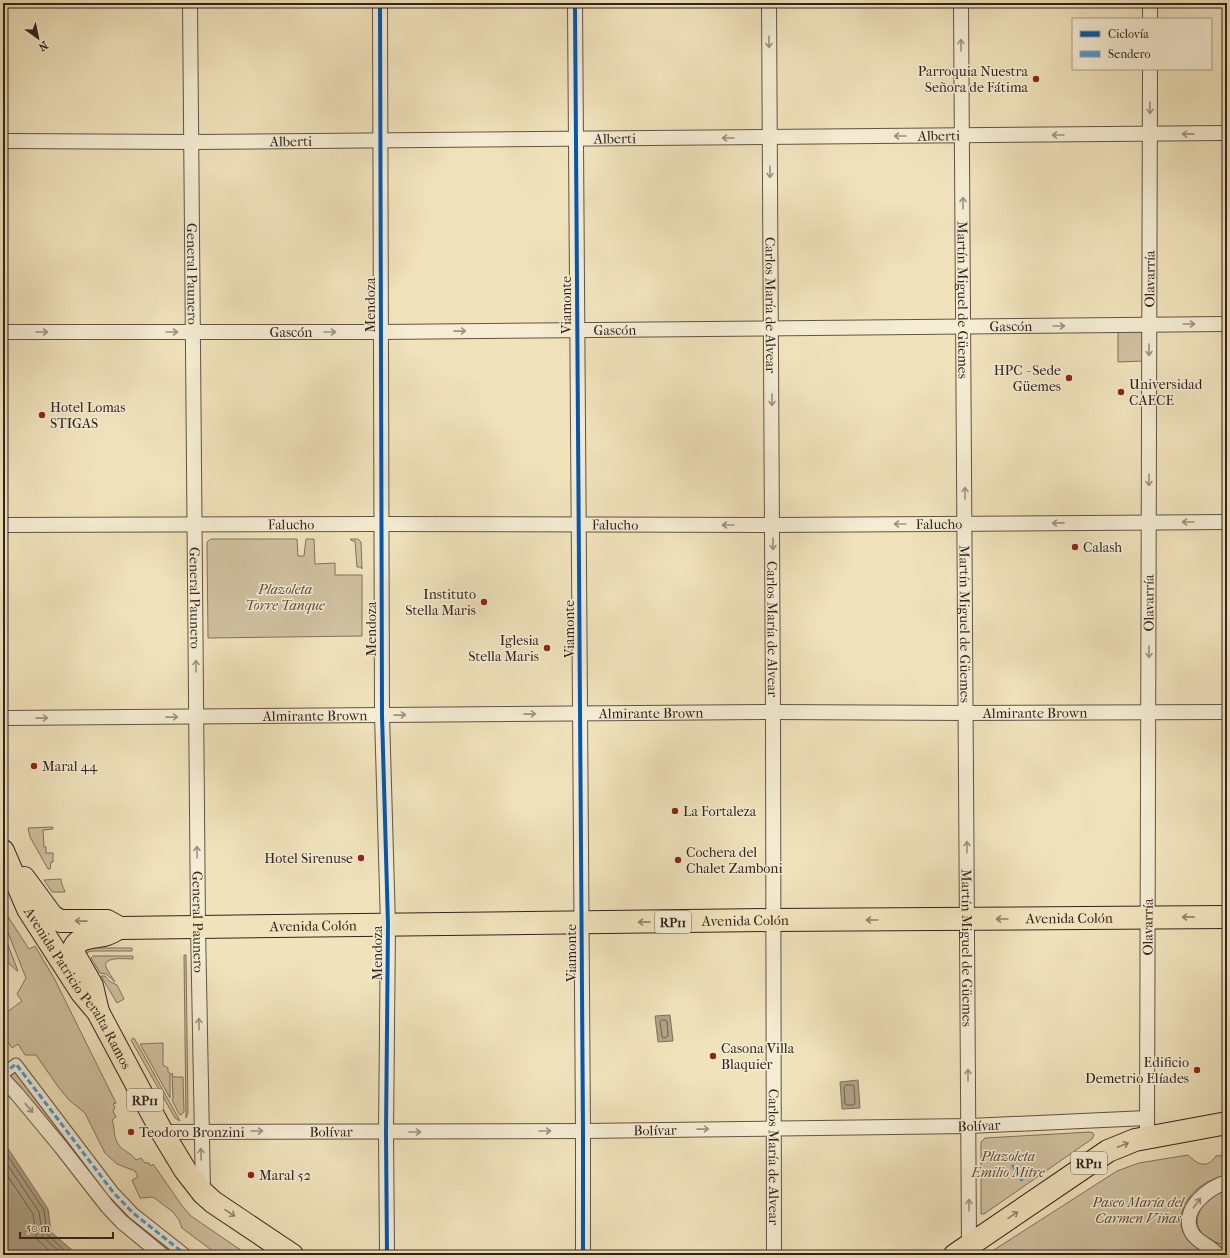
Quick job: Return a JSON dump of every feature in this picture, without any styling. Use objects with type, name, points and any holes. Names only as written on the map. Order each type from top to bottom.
[{"type":"main road","name":"RP11","points":[[3,851],[55,919],[66,921],[107,921],[119,928]]},
{"type":"main road","name":"Avenida Patricio Peralta Ramos","points":[[3,851],[28,909],[82,993],[98,1012],[162,1132],[185,1170],[203,1193],[219,1206],[292,1255]]},
{"type":"main road","name":"Avenida Colón","points":[[119,928],[773,920],[1227,917]]},
{"type":"main road","name":"RP11","points":[[98,1012],[92,986],[73,950],[76,945],[84,939],[107,934],[119,928]]},
{"type":"main road","name":"RP11","points":[[962,1250],[1108,1151],[1135,1140],[1147,1128],[1227,1123]]},
{"type":"street","name":"General Paunero","points":[[190,3],[198,926],[203,1193]]},
{"type":"street","name":"Mendoza","points":[[380,3],[382,715],[388,925],[386,1132],[387,1255]]},
{"type":"street","name":"Viamonte","points":[[575,3],[583,1255]]},
{"type":"street","name":"Carlos María de Alvear","points":[[769,3],[774,712],[774,1255]]},
{"type":"street","name":"Martín Miguel de Güemes","points":[[961,3],[968,1126],[962,1250]]},
{"type":"street","points":[[1150,3],[1150,18]]},
{"type":"street","name":"Olavarría","points":[[1147,1128],[1150,70]]},
{"type":"street","name":"Alberti","points":[[3,141],[192,142],[1227,133]]},
{"type":"street","name":"Gascón","points":[[3,332],[380,332],[1227,324]]},
{"type":"street","name":"Falucho","points":[[3,525],[772,525],[1227,522]]},
{"type":"street","name":"Almirante Brown","points":[[3,718],[774,712],[1227,712]]},
{"type":"street","points":[[3,1074],[16,1064],[113,1192],[133,1213],[186,1255]]},
{"type":"street","points":[[3,1079],[56,1141],[107,1206],[122,1222],[162,1255]]},
{"type":"street","name":"Bolívar","points":[[162,1132],[583,1131],[968,1126],[1147,1128]]},
{"type":"street","points":[[1218,1255],[1195,1237],[1191,1232],[1189,1222],[1193,1208],[1199,1199],[1211,1189],[1227,1182]]},
{"type":"green space","points":[[1149,329],[1143,361],[1118,362],[1118,330]]},
{"type":"green space","name":"Plazoleta Torre Tanque","points":[[211,539],[297,539],[298,556],[304,556],[306,539],[314,539],[315,564],[335,563],[335,575],[362,575],[362,636],[208,638],[207,542]]},
{"type":"green space","points":[[350,539],[358,539],[361,542],[362,569],[361,567],[357,567],[355,541]]},
{"type":"green space","points":[[53,827],[53,829],[43,830],[44,847],[46,847],[46,853],[53,853],[53,862],[51,862],[50,869],[48,869],[30,837],[28,828]]},
{"type":"green space","points":[[61,879],[65,892],[52,892],[44,880]]},
{"type":"green space","points":[[3,909],[29,949],[35,946],[54,978],[116,1103],[113,1104],[115,1107],[113,1111],[116,1117],[112,1120],[115,1137],[119,1145],[136,1160],[141,1158],[145,1163],[149,1163],[151,1166],[153,1164],[191,1216],[248,1255],[218,1255],[182,1228],[179,1220],[173,1212],[153,1197],[140,1198],[132,1180],[138,1177],[135,1171],[117,1164],[105,1153],[85,1113],[69,1100],[36,1055],[25,1055],[18,1044],[12,1048],[3,1035],[3,1015],[22,1001],[17,994],[26,978],[3,920]]},
{"type":"green space","points":[[3,932],[18,971],[3,958]]},
{"type":"green space","points":[[91,948],[132,948],[132,951],[93,951],[85,954],[85,951]]},
{"type":"green space","points":[[184,955],[186,955],[188,1113],[186,1118]]},
{"type":"green space","points":[[93,956],[133,956],[133,959],[116,959],[106,963],[106,967],[115,982],[106,974],[100,973],[91,958]]},
{"type":"green space","points":[[101,976],[105,976],[109,981],[117,985],[124,999],[117,1003]]},
{"type":"green space","points":[[134,1038],[180,1121],[175,1118],[131,1040]]},
{"type":"green space","points":[[163,1043],[163,1065],[168,1068],[168,1072],[170,1073],[170,1098],[140,1044]]},
{"type":"green space","points":[[15,1069],[67,1140],[178,1255],[170,1255],[129,1222],[5,1077]]},
{"type":"green space","points":[[172,1073],[173,1077],[183,1077],[184,1112],[181,1115],[179,1114],[172,1100]]},
{"type":"green space","name":"Plazoleta Emilio Mitre","points":[[1090,1132],[1094,1135],[1092,1139],[984,1214],[981,1214],[981,1142],[985,1138]]},
{"type":"green space","name":"Paseo María del Carmen Viñas","points":[[1188,1155],[1199,1163],[1206,1164],[1213,1160],[1216,1156],[1227,1155],[1227,1176],[1210,1181],[1196,1190],[1183,1208],[1181,1216],[1182,1230],[1188,1239],[1210,1255],[986,1255],[1117,1171],[1139,1163]]},
{"type":"green space","points":[[1227,1189],[1227,1245],[1218,1243],[1205,1236],[1200,1231],[1197,1218],[1200,1210],[1206,1202],[1216,1194]]},
{"type":"water","points":[[670,1015],[673,1041],[658,1042],[655,1016]]},
{"type":"water","points":[[858,1080],[860,1108],[842,1109],[840,1082]]},
{"type":"water","points":[[3,1141],[48,1209],[51,1232],[73,1251],[73,1255],[3,1255]]},
{"type":"marked path","points":[[3,1074],[16,1064],[113,1192],[133,1213],[186,1255]]},
{"type":"marked path","points":[[1012,1165],[1018,1173]]},
{"type":"marked path","points":[[1019,1176],[1024,1183]]},
{"type":"cycle path","points":[[380,3],[382,715],[388,925],[386,1132],[387,1255]]},
{"type":"cycle path","points":[[575,3],[583,1255]]},
{"type":"place","name":"Parroquia Nuestra Señora de Fátima","points":[[1036,79]]},
{"type":"place","name":"HPC - Sede Güemes","points":[[1069,378]]},
{"type":"place","name":"Universidad CAECE","points":[[1121,392]]},
{"type":"place","name":"Hotel Lomas STIGAS","points":[[42,415]]},
{"type":"place","name":"Calash","points":[[1075,547]]},
{"type":"place","name":"Instituto Stella Maris","points":[[484,602]]},
{"type":"place","name":"Iglesia Stella Maris","points":[[547,648]]},
{"type":"place","name":"Maral 44","points":[[34,766]]},
{"type":"place","name":"La Fortaleza","points":[[675,811]]},
{"type":"place","name":"Hotel Sirenuse","points":[[361,858]]},
{"type":"place","name":"Cochera del Chalet Zamboni","points":[[678,860]]},
{"type":"place","name":"Casona Villa Blaquier","points":[[713,1056]]},
{"type":"place","name":"Edificio Demetrio Elíades","points":[[1197,1070]]},
{"type":"place","name":"Teodoro Bronzini","points":[[131,1132]]},
{"type":"place","name":"Maral 52","points":[[251,1175]]}]
